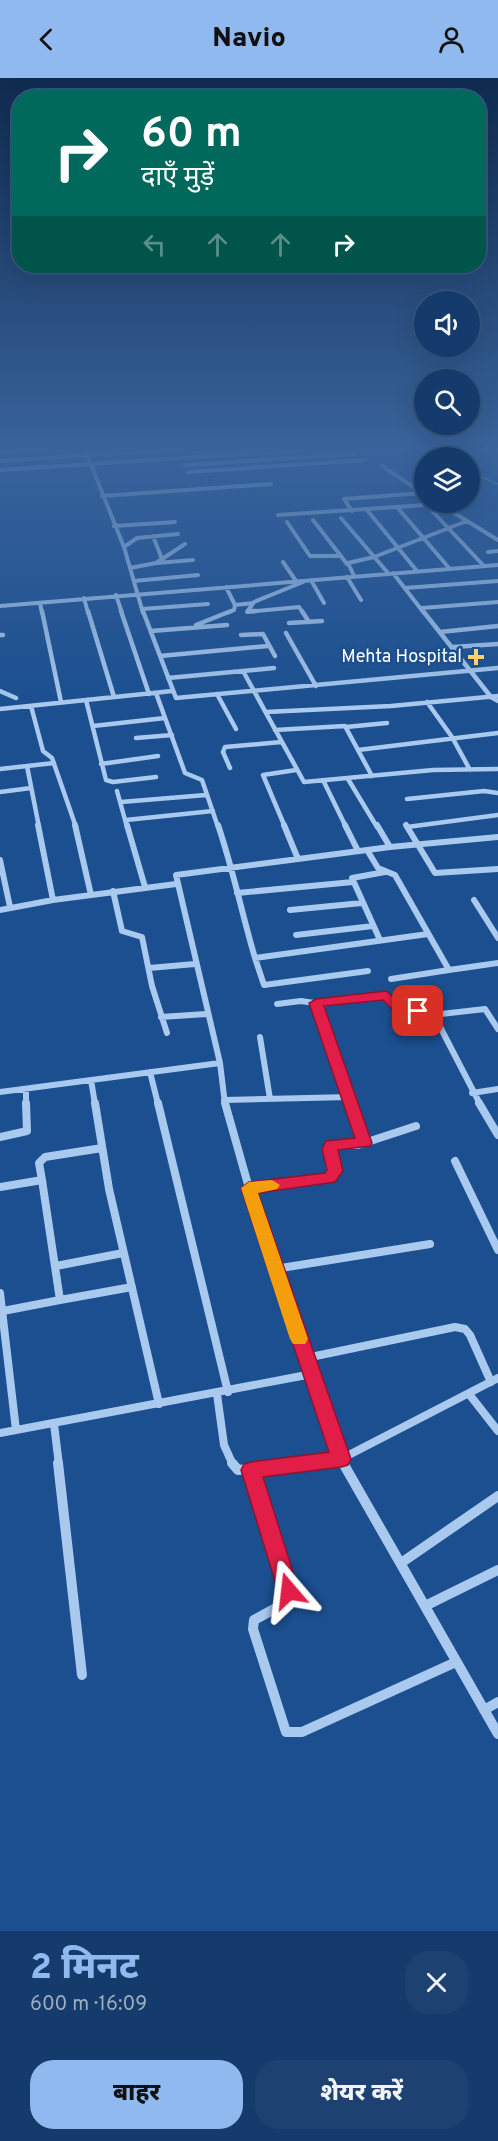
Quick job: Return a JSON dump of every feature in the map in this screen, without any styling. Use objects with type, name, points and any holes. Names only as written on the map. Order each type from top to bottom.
[{"type":"street","points":[[118,533],[124,547],[142,609],[176,698],[498,668]]},
{"type":"street","points":[[295,533],[310,556],[341,556]]},
{"type":"street","points":[[323,533],[354,576]]},
{"type":"street","points":[[354,533],[422,608],[491,697]]},
{"type":"street","points":[[386,533],[417,571]]},
{"type":"street","points":[[419,533],[449,568]]},
{"type":"street","points":[[347,564],[374,557],[435,533]]},
{"type":"street","points":[[454,533],[484,566]]},
{"type":"street","points":[[124,547],[135,539],[178,534]]},
{"type":"street","points":[[153,536],[162,559]]},
{"type":"street","points":[[156,563],[185,544]]},
{"type":"street","points":[[488,552],[498,551]]},
{"type":"street","points":[[130,568],[193,560]]},
{"type":"street","points":[[283,562],[296,581]]},
{"type":"street","points":[[0,606],[498,565]]},
{"type":"street","points":[[134,581],[198,575]]},
{"type":"street","points":[[347,577],[361,600]]},
{"type":"street","points":[[309,580],[324,603]]},
{"type":"street","points":[[235,605],[253,603],[309,580]]},
{"type":"street","points":[[405,588],[498,581]]},
{"type":"street","points":[[189,628],[235,609],[226,586]]},
{"type":"street","points":[[116,595],[149,694]]},
{"type":"street","points":[[84,598],[114,697]]},
{"type":"street","points":[[422,608],[498,602]]},
{"type":"street","points":[[40,603],[61,702]]},
{"type":"street","points":[[246,612],[253,603]]},
{"type":"street","points":[[142,609],[208,604]]},
{"type":"street","points":[[227,613],[299,607],[309,621]]},
{"type":"street","points":[[289,623],[322,621]]},
{"type":"street","points":[[151,631],[227,625]]},
{"type":"street","points":[[441,632],[498,626]]},
{"type":"street","points":[[241,635],[261,633],[275,656]]},
{"type":"street","points":[[286,633],[316,686]]},
{"type":"street","points":[[453,647],[498,644]]},
{"type":"street","points":[[160,656],[268,646]]},
{"type":"street","points":[[168,678],[274,668]]},
{"type":"street","points":[[243,670],[304,782],[324,782],[433,770],[498,769]]},
{"type":"street","points":[[0,691],[15,698]]},
{"type":"street","points":[[0,709],[172,692]]},
{"type":"street","points":[[156,693],[185,773],[200,778],[213,811],[232,867],[237,893],[264,985],[368,971]]},
{"type":"street","points":[[217,694],[236,729]]},
{"type":"street","points":[[266,712],[491,697],[498,699]]},
{"type":"street","points":[[86,700],[101,764],[109,782],[156,777]]},
{"type":"street","points":[[427,702],[452,737],[470,770]]},
{"type":"street","points":[[31,706],[44,751],[54,763],[72,810],[91,895]]},
{"type":"street","points":[[93,726],[165,718]]},
{"type":"street","points":[[275,730],[338,724],[346,727],[387,723]]},
{"type":"street","points":[[346,727],[372,776]]},
{"type":"street","points":[[358,750],[498,733]]},
{"type":"street","points":[[136,738],[172,735]]},
{"type":"street","points":[[230,768],[223,752],[225,747],[281,742]]},
{"type":"street","points":[[101,764],[158,756]]},
{"type":"street","points":[[0,769],[54,763]]},
{"type":"street","points":[[27,766],[53,900]]},
{"type":"street","points":[[296,771],[263,775],[298,860]]},
{"type":"street","points":[[348,779],[390,847]]},
{"type":"street","points":[[324,782],[358,851]]},
{"type":"street","points":[[0,792],[31,788]]},
{"type":"street","points":[[407,799],[484,791],[498,793]]},
{"type":"street","points":[[117,792],[145,888]]},
{"type":"street","points":[[121,802],[206,795]]},
{"type":"street","points":[[126,820],[213,811]]},
{"type":"street","points":[[498,815],[408,823],[406,828],[435,873],[498,869]]},
{"type":"street","points":[[498,846],[495,837],[390,847],[178,874],[176,884],[206,1014],[220,1063],[224,1100],[249,1188],[341,1459],[498,1734]]},
{"type":"street","points":[[367,850],[378,868],[395,875],[449,970]]},
{"type":"street","points":[[0,862],[10,907]]},
{"type":"street","points":[[380,940],[352,878],[358,875],[390,871]]},
{"type":"street","points":[[237,893],[353,882]]},
{"type":"street","points":[[0,910],[113,891],[176,884]]},
{"type":"street","points":[[113,891],[122,931],[141,935],[167,1033]]},
{"type":"street","points":[[474,900],[498,938]]},
{"type":"street","points":[[290,910],[362,903]]},
{"type":"street","points":[[296,935],[373,926]]},
{"type":"street","points":[[255,958],[428,934]]},
{"type":"street","points":[[392,979],[498,963]]},
{"type":"street","points":[[149,968],[195,964]]},
{"type":"street","points":[[277,1004],[301,1001],[316,1003],[386,995],[398,1007],[414,1009],[436,1018],[472,1093],[498,1135]]},
{"type":"street","points":[[316,1003],[350,1096],[364,1143]]},
{"type":"street","points":[[436,1018],[441,1014],[485,1009],[498,1029]]},
{"type":"street","points":[[161,1017],[206,1014]]},
{"type":"street","points":[[260,1037],[270,1100]]},
{"type":"street","points":[[0,1092],[220,1063]]},
{"type":"street","points":[[150,1072],[228,1392]]},
{"type":"street","points":[[91,1080],[123,1253],[159,1404]]},
{"type":"street","points":[[0,1137],[27,1131],[26,1089]]},
{"type":"street","points":[[472,1093],[498,1089]]},
{"type":"street","points":[[224,1100],[350,1096]]},
{"type":"street","points":[[249,1188],[330,1178],[335,1171],[330,1149],[332,1145],[364,1143],[416,1126]]},
{"type":"street","points":[[60,1300],[39,1162],[45,1157],[102,1148]]},
{"type":"street","points":[[455,1161],[498,1250]]},
{"type":"street","points":[[0,1187],[42,1180]]},
{"type":"street","points":[[275,1269],[430,1244]]},
{"type":"street","points":[[56,1266],[123,1253]]},
{"type":"street","points":[[3,1311],[132,1287]]},
{"type":"street","points":[[0,1293],[16,1430]]},
{"type":"street","points":[[218,1394],[228,1457],[238,1470],[251,1470],[341,1459],[494,1380],[470,1335],[465,1329],[455,1327],[306,1358]]},
{"type":"street","points":[[0,1433],[218,1394],[312,1374]]},
{"type":"street","points":[[469,1394],[498,1431]]},
{"type":"street","points":[[54,1424],[82,1675]]},
{"type":"street","points":[[251,1470],[289,1591],[287,1602],[280,1608],[254,1620],[253,1629],[286,1732],[302,1732],[456,1662]]},
{"type":"street","points":[[401,1563],[498,1496]]},
{"type":"street","points":[[425,1606],[498,1570]]},
{"type":"street","points":[[484,1710],[498,1702]]},
{"type":"slow traffic","points":[[272,1185],[249,1188],[299,1339]]},
{"type":"place","name":"Mehta Hospital","points":[[476,657]]},
{"type":"route","points":[[289,1591],[251,1470],[341,1459],[249,1188],[330,1178],[335,1171],[330,1149],[332,1145],[364,1143],[316,1003],[386,995],[401,1009],[408,1008],[418,1011]]}]
